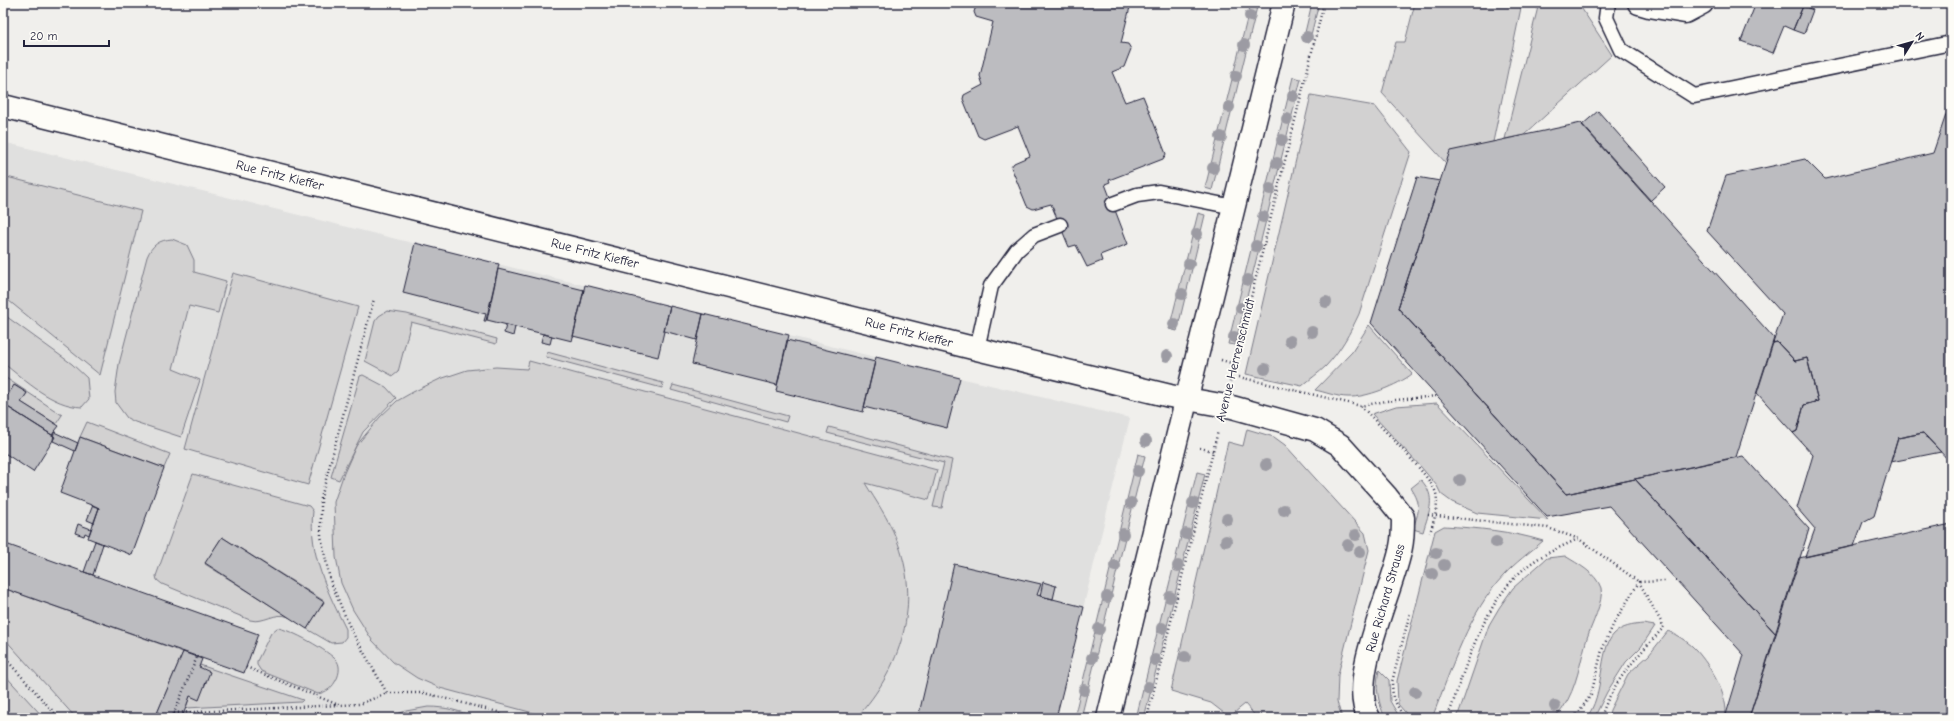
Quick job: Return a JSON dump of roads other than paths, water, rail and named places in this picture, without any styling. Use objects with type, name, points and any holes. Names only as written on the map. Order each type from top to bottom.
[{"type":"street","points":[[1108,718],[1284,3]]},
{"type":"street","points":[[1639,3],[1685,12],[1702,3]]},
{"type":"street","name":"Rue Fritz Kieffer","points":[[3,106],[977,349],[1170,396],[1187,398]]},
{"type":"street","name":"Rue Richard Strauss","points":[[1187,398],[1224,405],[1314,430],[1340,445],[1387,496],[1403,517],[1401,547],[1363,674],[1365,711],[1369,718]]},
{"type":"lane","points":[[1608,3],[1606,18],[1621,50],[1694,96],[1951,43]]},
{"type":"lane","points":[[1113,204],[1137,195],[1159,192],[1234,207]]},
{"type":"lane","points":[[977,349],[991,286],[1017,250],[1034,234],[1060,225]]}]
